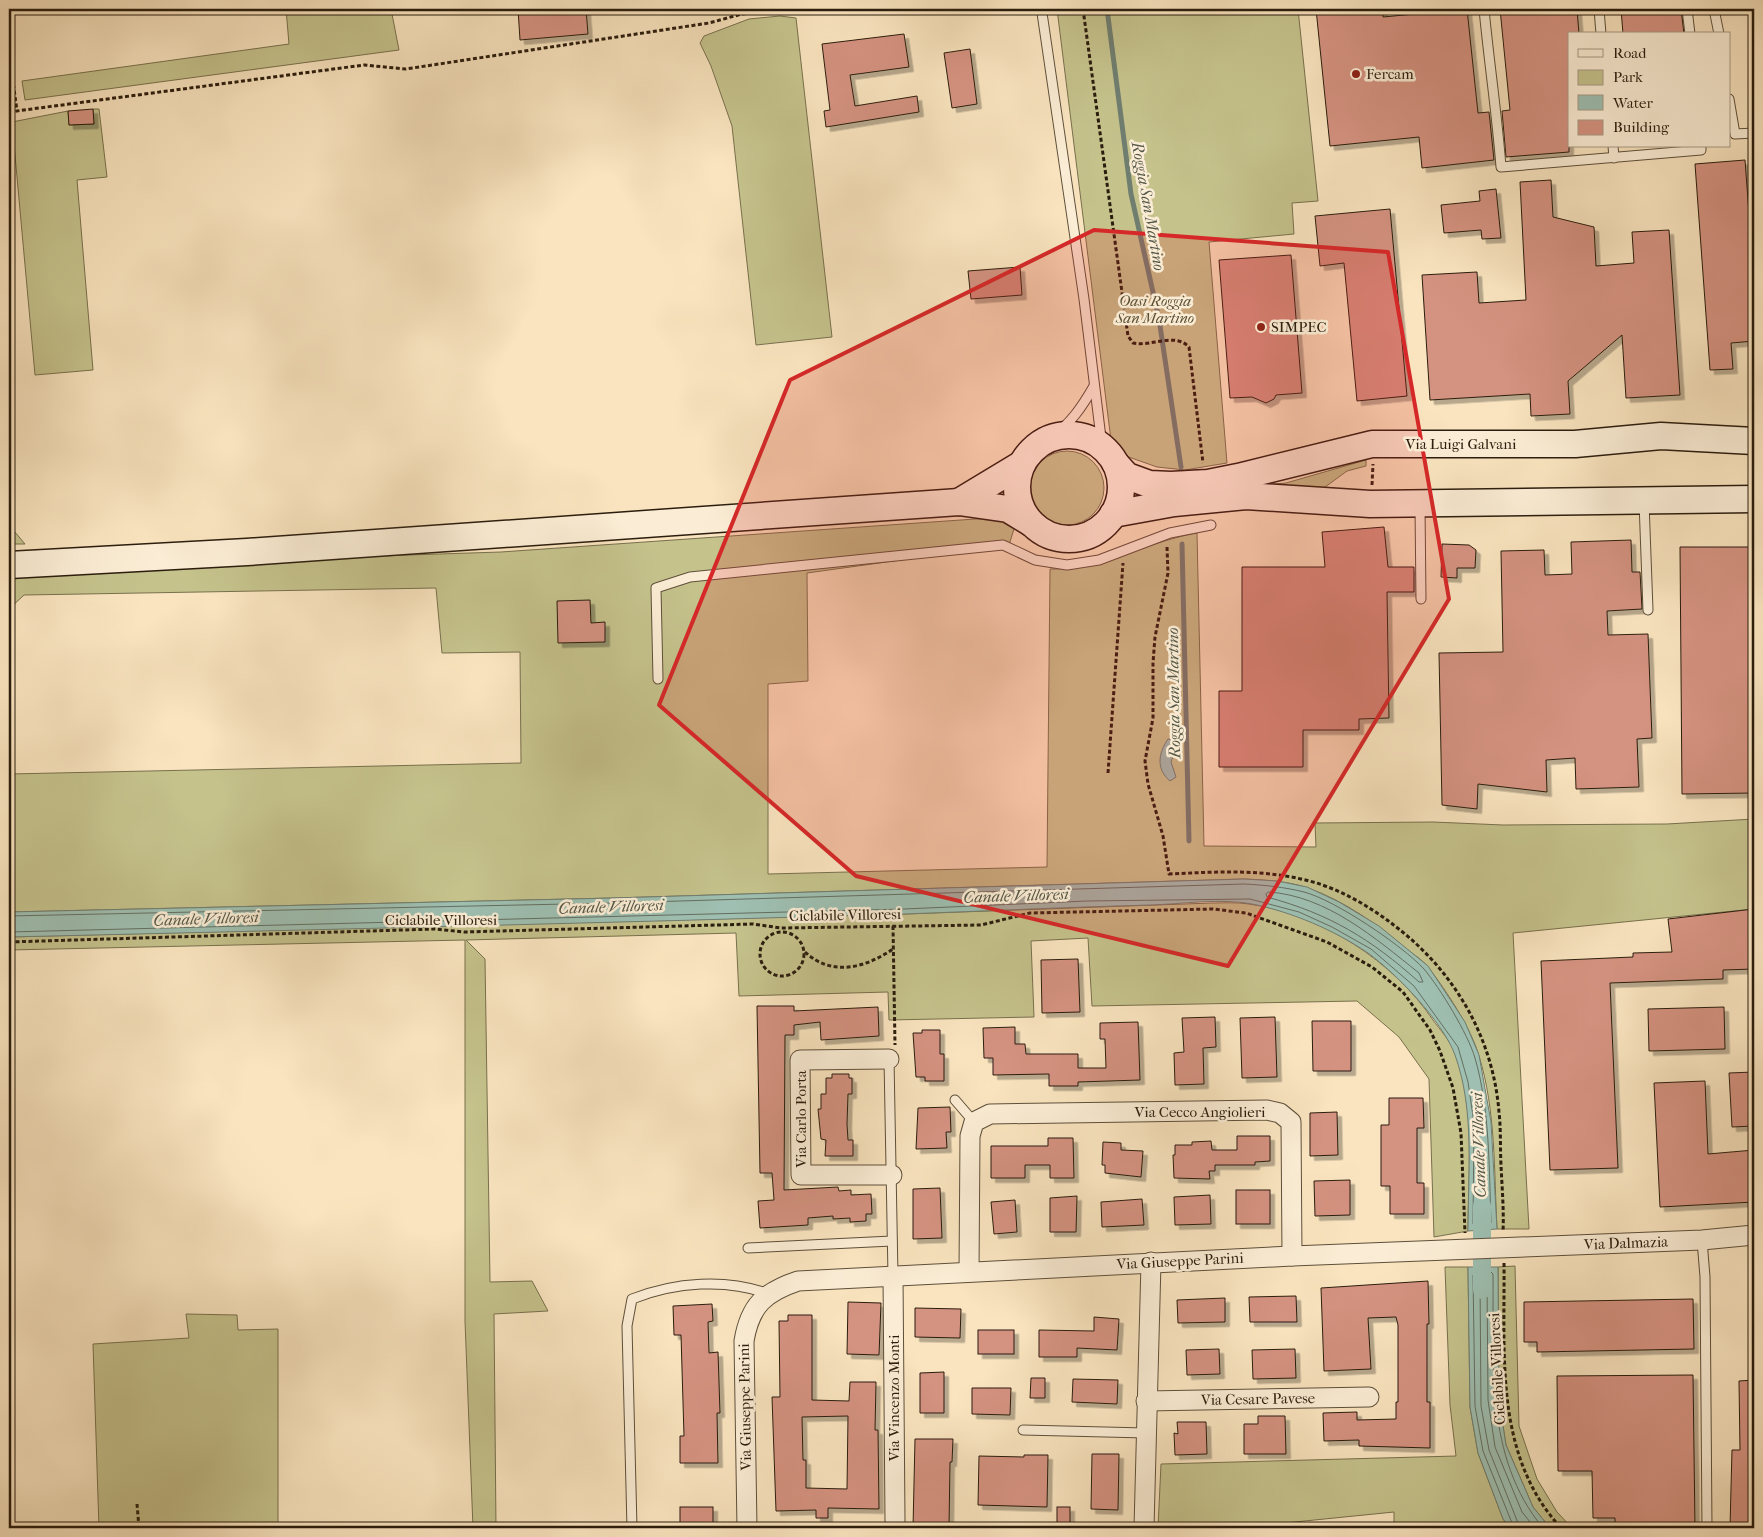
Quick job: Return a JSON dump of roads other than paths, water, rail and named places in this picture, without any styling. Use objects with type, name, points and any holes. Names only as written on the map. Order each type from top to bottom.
[{"type":"main road","points":[[1031,523],[1024,514],[1017,495],[1017,479],[1022,464],[1034,447],[1052,437],[1069,435],[1087,438],[1109,455],[1127,476],[1172,494]]},
{"type":"main road","name":"Via Luigi Galvani","points":[[1172,494],[1208,483],[1372,444],[1576,444],[1661,436],[1754,441]]},
{"type":"main road","points":[[1109,455],[1121,490],[1113,514]]},
{"type":"main road","points":[[959,502],[1022,464]]},
{"type":"main road","points":[[9,565],[247,552],[959,502],[1008,509],[1038,529],[1055,537],[1074,538],[1092,533],[1113,514],[1172,494],[1246,496],[1370,504],[1754,499]]},
{"type":"street","name":"Via Carlo Porta","points":[[890,1059],[800,1060],[801,1176],[892,1175]]},
{"type":"street","name":"Via Cecco Angiolieri","points":[[974,1122],[990,1114],[1267,1110],[1280,1113],[1291,1122],[1292,1256]]},
{"type":"street","points":[[969,1272],[970,1136],[974,1122]]},
{"type":"street","name":"Via Dalmazia","points":[[1466,1242],[1498,1248],[1702,1240],[1754,1235]]},
{"type":"street","name":"Via Giuseppe Parini","points":[[747,1528],[744,1341],[746,1326],[755,1307],[776,1289],[798,1281],[1292,1256],[1466,1242]]},
{"type":"street","points":[[1144,1528],[1151,1262]]},
{"type":"street","name":"Via Vincenzo Monti","points":[[893,1276],[895,1521]]},
{"type":"street","name":"Via Cesare Pavese","points":[[1146,1401],[1369,1397]]},
{"type":"lane","points":[[1484,9],[1491,80],[1495,97],[1501,167],[1701,150],[1701,148]]},
{"type":"lane","points":[[1599,9],[1601,32]]},
{"type":"lane","points":[[1687,9],[1690,32]]},
{"type":"lane","points":[[1714,9],[1718,32]]},
{"type":"lane","points":[[1042,13],[1084,299],[1094,386],[1109,455]]},
{"type":"lane","points":[[1730,105],[1735,134],[1754,134]]},
{"type":"lane","points":[[1613,148],[1614,158]]},
{"type":"lane","points":[[1052,437],[1066,427],[1082,408],[1094,386]]},
{"type":"lane","points":[[1644,500],[1648,610]]},
{"type":"lane","points":[[1420,503],[1421,599]]},
{"type":"lane","points":[[658,679],[656,588],[690,577],[1003,545],[1035,560],[1067,565],[1099,560],[1170,533],[1211,525]]},
{"type":"lane","points":[[890,1059],[893,1276]]},
{"type":"lane","points":[[954,1100],[974,1122]]},
{"type":"lane","points":[[1702,1240],[1705,1287],[1708,1528]]},
{"type":"lane","points":[[748,1248],[892,1241]]},
{"type":"lane","points":[[632,1528],[627,1326],[632,1299],[668,1287],[720,1284],[748,1286],[770,1294]]},
{"type":"lane","points":[[1022,1430],[1146,1433]]},
{"type":"water","points":[[1168,739],[1173,740],[1177,745],[1171,762],[1176,777],[1170,781],[1162,771],[1160,761],[1162,750]]},
{"type":"water","points":[[1244,879],[1277,881],[1307,887],[1339,902],[1379,926],[1428,966],[1465,1022],[1479,1055],[1491,1122],[1497,1229],[1468,1231],[1469,1142],[1465,1098],[1455,1055],[1449,1042],[1430,1014],[1392,973],[1368,953],[1327,929],[1267,907],[1252,904],[1214,901],[905,914],[9,937],[9,912],[613,898]]},
{"type":"water","points":[[1468,1267],[1498,1267],[1499,1400],[1506,1445],[1533,1507],[1550,1528],[1510,1528],[1503,1519],[1478,1453],[1470,1407]]},
{"type":"waterway","name":"Roggia San Martino","points":[[1107,9],[1131,194],[1159,319],[1181,467]]},
{"type":"waterway","name":"Roggia San Martino","points":[[1182,544],[1189,841]]},
{"type":"waterway","name":"Canale Villoresi","points":[[1482,1206],[1482,1290]]},
{"type":"place","name":"Fercam","points":[[1356,74]]},
{"type":"place","name":"SIMPEC","points":[[1261,327]]},
{"type":"park label","name":"Oasi Roggia San Martino","points":[[1155,310]]}]
